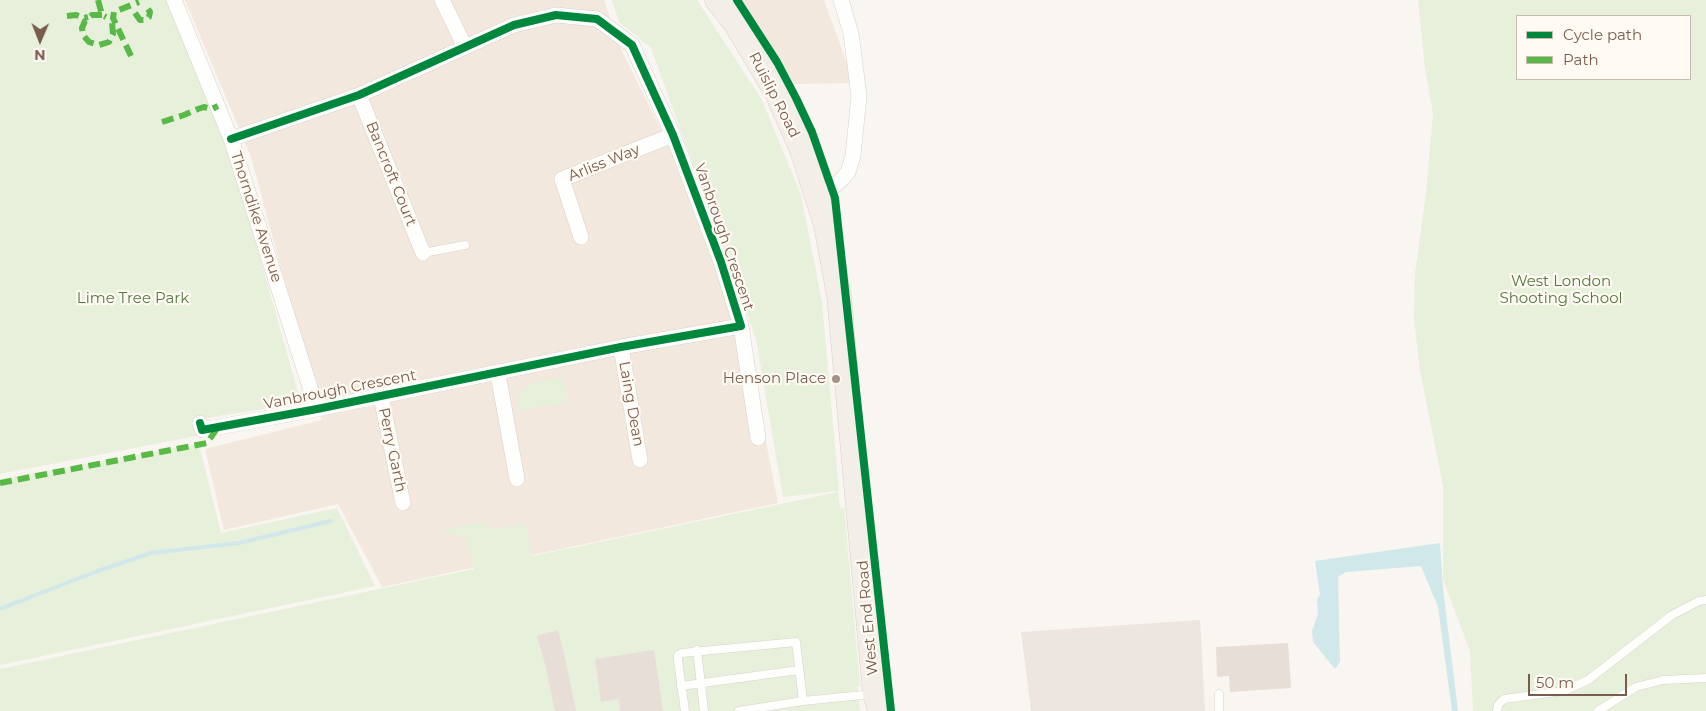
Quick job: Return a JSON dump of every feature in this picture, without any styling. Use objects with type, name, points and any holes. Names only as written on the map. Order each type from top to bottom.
[{"type":"main road","name":"Ruislip Road","points":[[717,0],[736,24],[777,93],[802,150],[818,197]]},
{"type":"main road","name":"West End Road","points":[[818,197],[826,226],[838,296],[877,703]]},
{"type":"street","name":"Thorndike Avenue","points":[[174,0],[231,139],[317,410]]},
{"type":"street","points":[[442,0],[465,47]]},
{"type":"street","points":[[818,197],[843,178],[851,165],[859,96],[851,34],[841,0]]},
{"type":"street","name":"Vanbrough Crescent","points":[[200,423],[202,430],[317,410],[621,347],[741,326],[721,262],[673,135],[632,46],[597,19],[556,15],[514,25],[359,95],[231,139]]},
{"type":"street","name":"Bancroft Court","points":[[359,95],[423,253]]},
{"type":"street","name":"Arliss Way","points":[[581,237],[562,179],[673,135]]},
{"type":"street","points":[[741,326],[758,438]]},
{"type":"street","name":"Laing Dean","points":[[621,347],[640,460]]},
{"type":"street","points":[[498,374],[516,479]]},
{"type":"street","name":"Perry Garth","points":[[381,397],[403,503]]},
{"type":"lane","points":[[423,253],[465,245]]},
{"type":"lane","points":[[1497,711],[1498,705],[1504,699],[1564,691],[1588,680],[1672,615],[1699,601],[1706,600]]},
{"type":"lane","points":[[685,711],[678,655],[697,650],[796,642],[803,701]]},
{"type":"lane","points":[[697,650],[704,711]]},
{"type":"lane","points":[[681,686],[799,670]]},
{"type":"lane","points":[[1598,711],[1636,687],[1663,680],[1706,678]]},
{"type":"lane","points":[[1218,711],[1219,694]]},
{"type":"lane","points":[[739,711],[803,701],[877,703]]},
{"type":"shaded area","points":[[185,0],[604,0],[619,45],[677,162],[742,320],[778,503],[382,587],[338,504],[224,530],[205,449],[322,420],[251,157]]},
{"type":"shaded area","points":[[741,0],[824,0],[854,83],[792,84]]},
{"type":"shaded area","points":[[1200,620],[1205,711],[1031,711],[1021,632]]},
{"type":"green space","name":"Lime Tree Park","points":[[0,0],[166,0],[232,158],[301,403],[193,420],[196,436],[0,474]]},
{"type":"green space","points":[[612,0],[697,0],[762,100],[801,195],[822,302],[839,491],[783,497],[756,339],[651,48],[619,22]]},
{"type":"green space","name":"West London Shooting School","points":[[1418,0],[1706,0],[1706,711],[1473,711],[1470,651],[1443,579],[1443,486],[1420,371],[1414,319],[1415,273],[1426,193],[1433,114],[1425,68]]},
{"type":"green space","points":[[563,377],[568,403],[519,411],[519,397],[528,384]]},
{"type":"green space","points":[[199,444],[221,533],[337,508],[375,586],[0,665],[0,479]]},
{"type":"green space","points":[[838,492],[840,508],[844,507],[860,686],[857,687],[860,711],[0,711],[0,669],[474,569],[465,537],[438,531],[485,521],[488,530],[525,523],[533,556]]},
{"type":"water","points":[[1440,543],[1443,589],[1458,711],[1452,711],[1438,607],[1421,566],[1346,572],[1338,577],[1340,662],[1335,669],[1313,642],[1312,631],[1318,614],[1317,600],[1320,594],[1315,561]]},
{"type":"building","points":[[558,630],[576,711],[555,711],[537,636]]},
{"type":"building","points":[[1288,643],[1291,688],[1230,692],[1229,676],[1217,677],[1216,647]]},
{"type":"building","points":[[654,650],[663,711],[620,711],[619,699],[601,702],[595,659]]},
{"type":"waterway","points":[[0,609],[95,572],[151,553],[239,543],[331,521]]},
{"type":"marked path","points":[[98,0],[102,15],[106,17]]},
{"type":"marked path","points":[[131,56],[113,18],[114,12],[139,2]]},
{"type":"marked path","points":[[135,13],[140,20],[145,20],[149,17],[150,12],[148,9]]},
{"type":"marked path","points":[[102,15],[92,15],[85,21],[82,28],[83,35],[89,42],[99,45],[109,42],[113,34],[112,21]]},
{"type":"marked path","points":[[67,16],[88,17]]},
{"type":"marked path","points":[[162,122],[204,107],[212,109],[218,106]]},
{"type":"marked path","points":[[0,483],[207,443],[218,427]]},
{"type":"cycle path","points":[[737,0],[777,62],[796,98],[812,132],[835,198],[891,711]]},
{"type":"cycle path","points":[[200,423],[202,430],[317,409],[621,347],[741,326],[721,262],[673,135],[632,45],[597,19],[556,15],[514,25],[359,95],[231,139]]},
{"type":"place","name":"Henson Place","points":[[836,379]]}]
